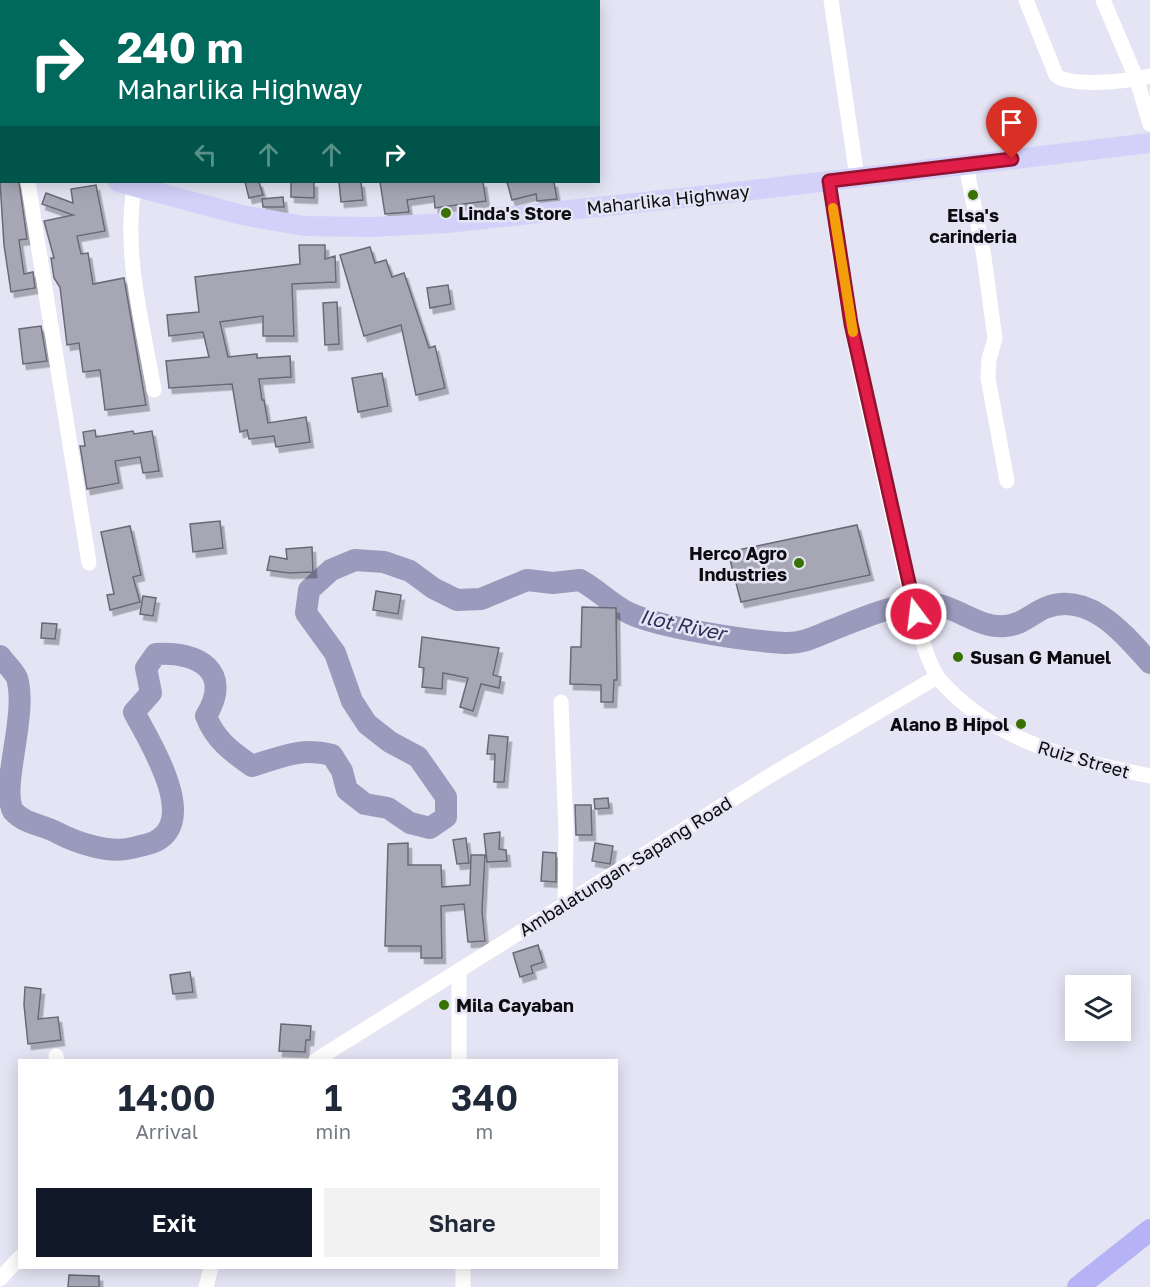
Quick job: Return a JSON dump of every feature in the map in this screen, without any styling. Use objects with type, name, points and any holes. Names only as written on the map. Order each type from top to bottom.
[{"type":"highway","points":[[1078,1287],[1150,1230]]},
{"type":"main road","name":"Maharlika Highway","points":[[126,185],[252,217],[304,226],[372,227],[447,223],[1150,143]]},
{"type":"street","points":[[831,0],[857,177]]},
{"type":"street","points":[[1026,0],[1056,75],[1060,79],[1065,82],[1143,78]]},
{"type":"street","points":[[1103,0],[1143,78],[1150,124]]},
{"type":"street","points":[[966,165],[984,257],[995,339],[989,359],[988,378],[1007,481]]},
{"type":"street","name":"Ruiz Street","points":[[829,181],[851,324],[906,577],[921,633],[938,677],[998,728],[1032,744],[1059,755],[1150,776]]},
{"type":"street","points":[[28,183],[89,563]]},
{"type":"street","points":[[126,185],[132,262],[154,390]]},
{"type":"street","name":"Ambalatungan-Sapang Road","points":[[318,1059],[771,775],[938,677]]},
{"type":"street","points":[[561,702],[566,831],[565,903]]},
{"type":"street","points":[[459,970],[459,1059]]},
{"type":"street","points":[[0,1279],[18,1259]]},
{"type":"street","points":[[206,1287],[211,1269]]},
{"type":"street","points":[[463,1269],[463,1287]]},
{"type":"building","points":[[0,183],[19,183],[27,239],[19,240],[24,274],[33,272],[35,288],[11,292],[4,245]]},
{"type":"building","points":[[245,183],[259,183],[263,195],[249,198]]},
{"type":"building","points":[[291,183],[314,183],[314,198],[291,197]]},
{"type":"building","points":[[339,183],[361,183],[363,200],[341,202]]},
{"type":"building","points":[[380,183],[483,183],[486,201],[435,208],[434,196],[407,200],[409,212],[385,214]]},
{"type":"building","points":[[507,183],[554,183],[557,199],[537,201],[536,194],[512,200]]},
{"type":"building","points":[[96,185],[105,231],[77,236],[81,254],[88,253],[93,284],[124,278],[146,405],[105,410],[100,370],[83,372],[79,343],[67,345],[60,287],[54,278],[51,258],[54,258],[44,221],[73,215],[42,204],[46,193],[73,203],[71,189]]},
{"type":"building","points":[[283,197],[284,207],[263,207],[262,199]]},
{"type":"building","points":[[299,245],[325,245],[325,259],[335,256],[336,282],[292,284],[294,336],[263,336],[263,316],[220,322],[228,357],[257,354],[257,358],[290,356],[291,377],[259,379],[262,400],[264,400],[268,423],[306,417],[310,442],[276,447],[274,436],[249,439],[247,430],[240,432],[232,384],[169,388],[166,361],[209,357],[203,332],[169,336],[167,315],[199,312],[195,277],[300,264]]},
{"type":"building","points":[[370,247],[375,263],[386,260],[392,277],[404,273],[429,348],[435,346],[445,388],[416,395],[401,325],[364,336],[340,255]]},
{"type":"building","points":[[448,285],[451,304],[430,308],[427,288]]},
{"type":"building","points":[[337,302],[339,344],[325,345],[323,303]]},
{"type":"building","points":[[41,326],[47,361],[23,364],[19,329]]},
{"type":"building","points":[[382,373],[388,406],[358,412],[352,378]]},
{"type":"building","points":[[95,430],[96,437],[133,431],[134,434],[152,431],[159,471],[143,473],[140,457],[115,461],[119,483],[87,489],[80,446],[85,446],[83,432]]},
{"type":"building","points":[[220,521],[223,548],[193,552],[190,524]]},
{"type":"building","name":"Herco Agro Industries","points":[[857,525],[870,575],[741,602],[728,552]]},
{"type":"building","points":[[130,526],[141,575],[133,577],[140,602],[110,610],[107,595],[114,594],[101,532]]},
{"type":"building","points":[[312,547],[313,572],[289,573],[267,570],[270,556],[287,559],[286,549]]},
{"type":"building","points":[[376,591],[401,595],[398,614],[373,610]]},
{"type":"building","points":[[143,596],[156,598],[153,616],[140,614]]},
{"type":"building","points":[[582,607],[616,608],[617,680],[614,680],[613,702],[601,702],[601,685],[570,684],[571,647],[581,647]]},
{"type":"building","points":[[42,623],[57,624],[55,639],[41,638]]},
{"type":"building","points":[[422,637],[499,648],[493,675],[501,677],[499,688],[481,684],[473,711],[460,707],[468,678],[443,673],[442,689],[422,687],[424,668],[419,667]]},
{"type":"building","points":[[489,735],[508,737],[504,782],[494,782],[495,754],[487,754]]},
{"type":"building","points":[[608,798],[609,808],[595,809],[594,799]]},
{"type":"building","points":[[575,805],[591,805],[592,835],[576,835]]},
{"type":"building","points":[[500,832],[499,849],[506,850],[507,861],[487,862],[484,834]]},
{"type":"building","points":[[466,838],[469,863],[457,864],[453,840]]},
{"type":"building","points":[[408,843],[408,865],[441,865],[442,887],[470,885],[471,855],[485,855],[482,911],[485,941],[468,942],[464,904],[441,906],[442,958],[421,958],[421,946],[385,946],[388,844]]},
{"type":"building","points":[[595,843],[613,846],[610,864],[592,861]]},
{"type":"building","points":[[543,852],[556,853],[556,882],[541,881]]},
{"type":"building","points":[[538,945],[543,962],[531,966],[533,973],[520,977],[513,953]]},
{"type":"building","points":[[190,972],[193,992],[173,994],[170,975]]},
{"type":"building","points":[[25,987],[41,989],[38,1019],[58,1017],[61,1040],[28,1044],[24,1005]]},
{"type":"building","points":[[281,1024],[311,1026],[310,1040],[306,1040],[305,1052],[279,1051]]},
{"type":"building","points":[[69,1275],[99,1276],[99,1287],[68,1287]]},
{"type":"waterway","name":"Ilot River","points":[[0,656],[17,678],[19,694],[10,785],[13,811],[29,822],[74,840],[114,850],[154,842],[167,832],[173,817],[172,799],[167,780],[134,712],[151,693],[146,668],[156,654],[186,656],[207,667],[216,687],[206,716],[214,732],[225,745],[252,766],[282,756],[301,753],[332,755],[342,771],[347,790],[365,804],[388,808],[410,823],[430,828],[446,817],[446,797],[418,757],[390,742],[367,724],[352,701],[335,653],[306,613],[309,590],[331,570],[355,560],[384,562],[410,571],[433,588],[457,600],[481,599],[527,580],[553,583],[580,580],[623,610],[643,619],[705,633],[785,643],[809,639],[877,613],[912,604],[934,604],[995,626],[1011,625],[1045,608],[1061,604],[1076,605],[1105,618],[1150,663]]},
{"type":"waterway","name":"Ilot River","points":[[0,771],[5,769]]},
{"type":"slow traffic","points":[[833,208],[853,332]]},
{"type":"place","name":"Elsa's carinderia","points":[[973,195]]},
{"type":"place","name":"Linda's Store","points":[[446,213]]},
{"type":"place","name":"Herco Agro Industries","points":[[799,563]]},
{"type":"place","name":"Susan G Manuel","points":[[958,657]]},
{"type":"place","name":"Alano B Hipol","points":[[1021,724]]},
{"type":"place","name":"Mila Cayaban","points":[[444,1005]]},
{"type":"route","points":[[916,614],[851,324],[829,181],[1012,159]]}]
